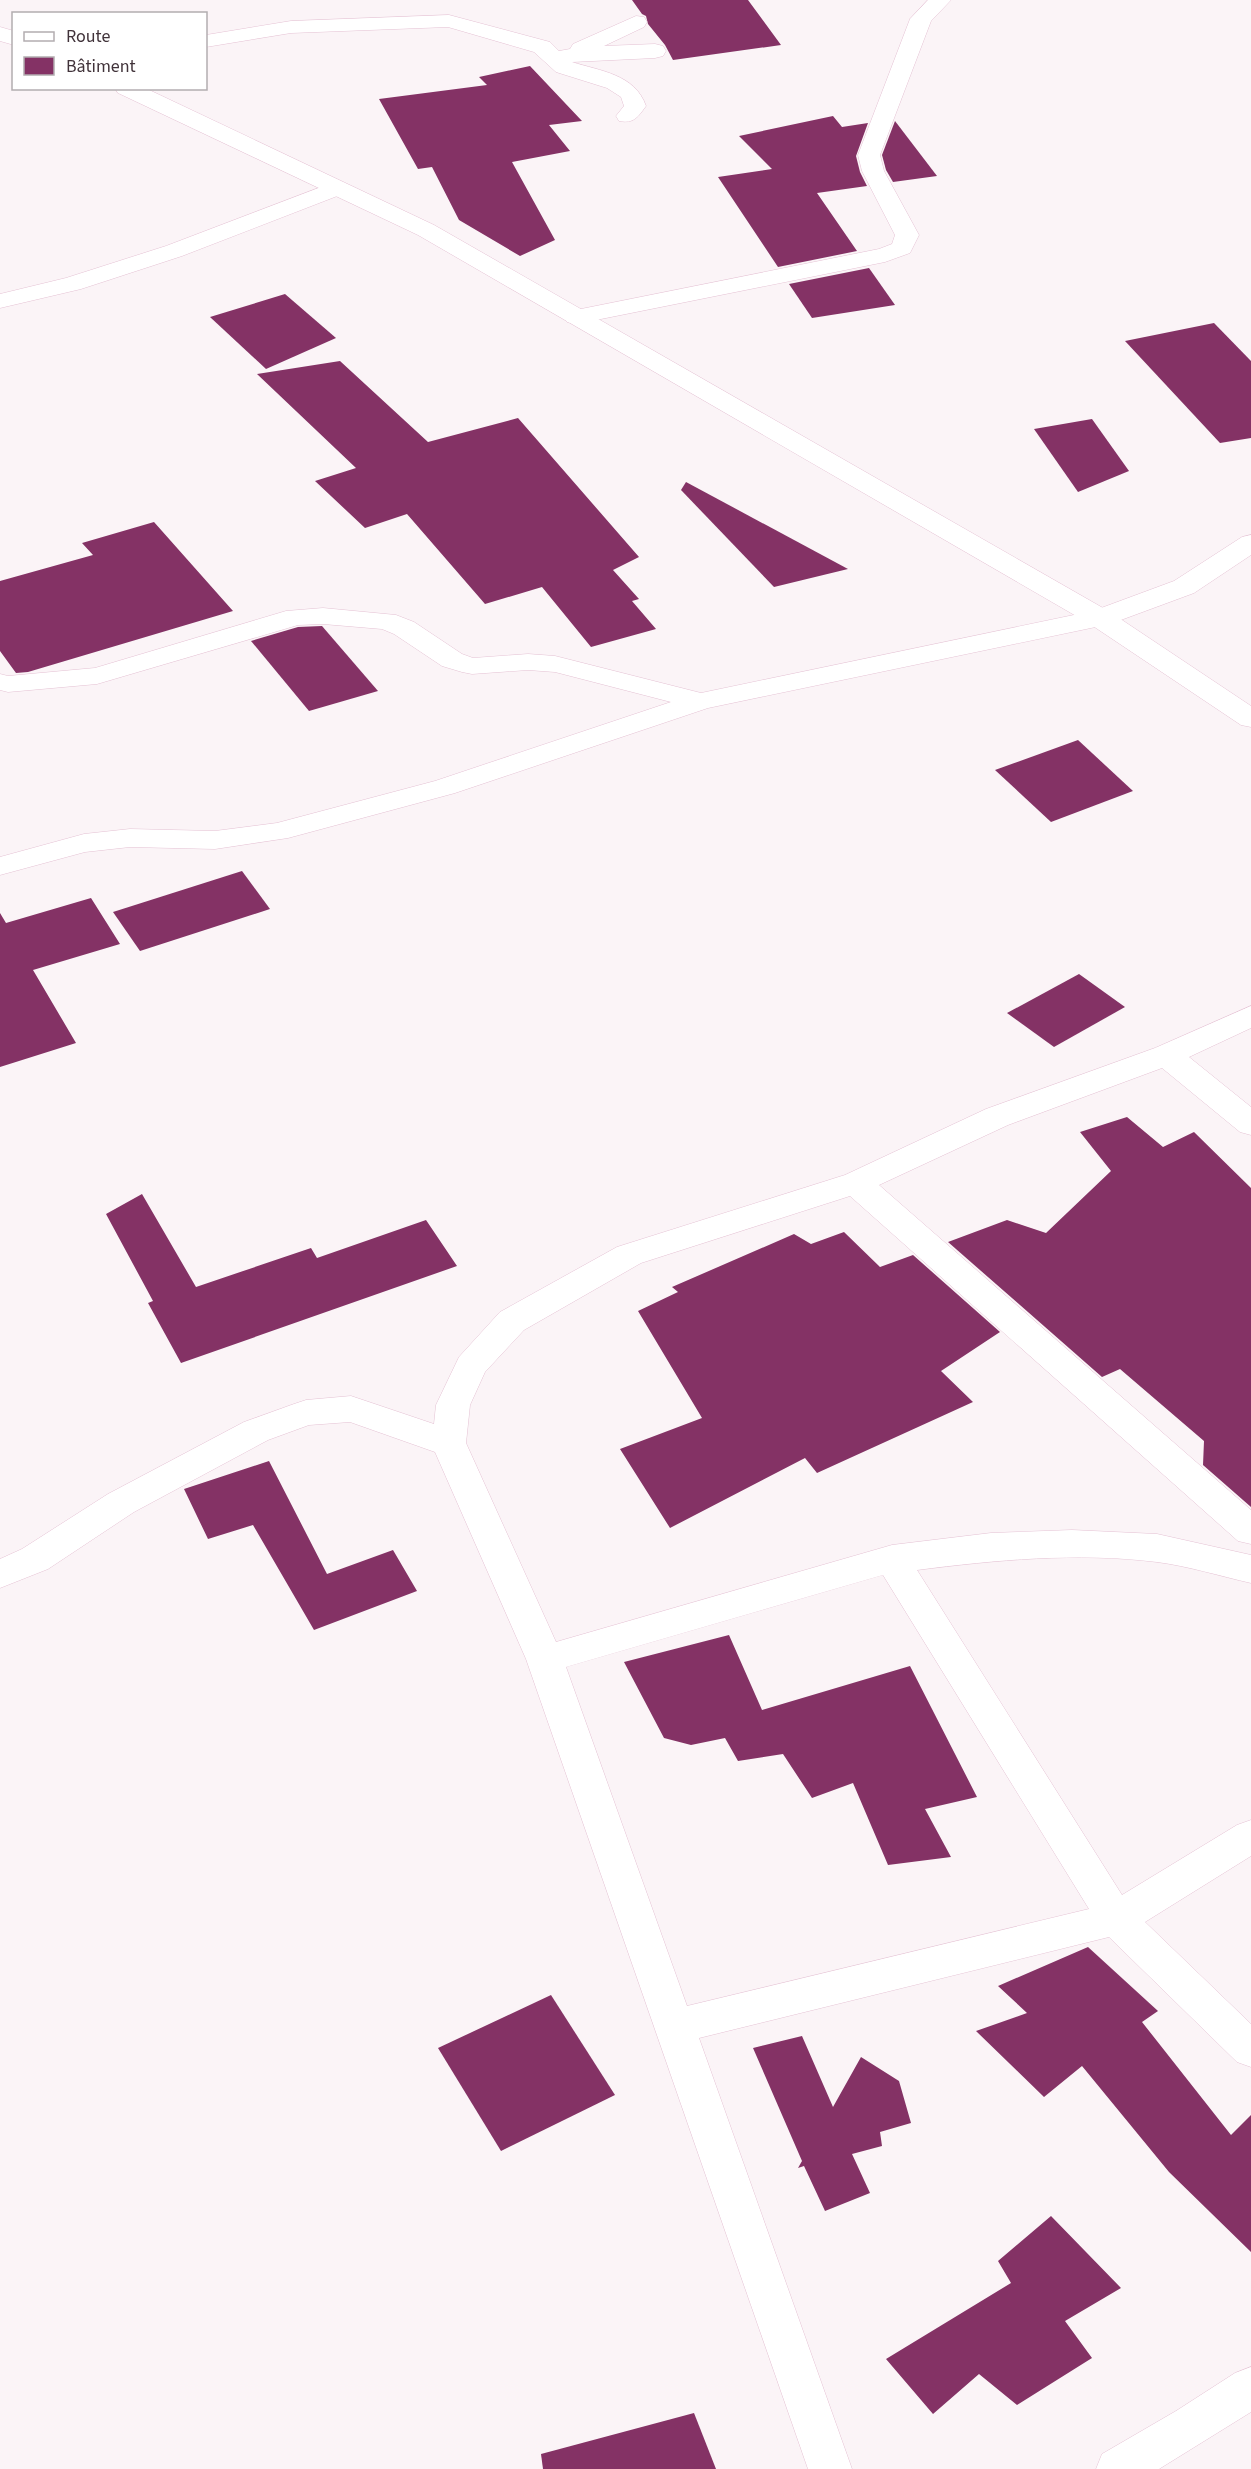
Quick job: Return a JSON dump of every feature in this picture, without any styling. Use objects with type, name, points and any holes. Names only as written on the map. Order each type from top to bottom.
[{"type":"street","points":[[576,317],[885,255],[902,248],[907,235],[873,171],[869,155],[921,19],[940,0]]},
{"type":"street","points":[[390,3],[400,9],[542,47],[561,57],[593,53],[655,51]]},
{"type":"street","points":[[207,41],[291,27],[449,21]]},
{"type":"street","points":[[561,57],[636,22]]},
{"type":"street","points":[[561,57],[564,68],[615,83],[631,94],[635,106],[627,116]]},
{"type":"street","points":[[130,90],[426,230],[1100,618],[1251,720]]},
{"type":"street","points":[[0,301],[73,284],[174,250],[337,188]]},
{"type":"street","points":[[0,866],[84,843],[130,838],[215,840],[278,832],[445,787],[702,701],[1100,618],[1184,586],[1251,543]]},
{"type":"street","points":[[0,682],[8,684],[97,676],[296,617],[322,616],[386,621],[404,628],[452,660],[472,666],[528,662],[555,664],[702,701]]},
{"type":"street","points":[[830,2469],[545,1659],[448,1443],[453,1405],[471,1366],[512,1321],[629,1255],[856,1183],[997,1117],[1166,1055],[1251,1016]]},
{"type":"street","points":[[1166,1055],[1251,1124]]},
{"type":"street","points":[[856,1183],[1251,1531]]},
{"type":"street","points":[[0,1575],[35,1559],[121,1503],[246,1437],[306,1413],[351,1409],[448,1443]]},
{"type":"street","points":[[545,1659],[892,1559],[991,1547],[1072,1544],[1157,1548],[1251,1569]]},
{"type":"street","points":[[892,1559],[1116,1918],[1251,2050]]},
{"type":"street","points":[[676,2026],[1116,1918],[1251,1836]]},
{"type":"street","points":[[1118,2469],[1192,2426],[1251,2386]]},
{"type":"building","points":[[632,0],[748,0],[781,45],[673,60],[665,45],[648,24],[646,16]]},
{"type":"building","points":[[530,66],[582,121],[549,125],[570,151],[512,162],[555,240],[520,256],[459,220],[432,167],[418,169],[379,99],[487,85],[479,77]]},
{"type":"building","points":[[833,116],[842,127],[868,123],[856,156],[867,186],[817,193],[857,251],[778,267],[718,177],[772,169],[739,136]]},
{"type":"building","points":[[895,121],[937,176],[893,182],[886,170],[882,155]]},
{"type":"building","points":[[869,268],[895,305],[812,318],[789,284]]},
{"type":"building","points":[[285,294],[336,338],[266,369],[210,317]]},
{"type":"building","points":[[1214,323],[1251,361],[1251,438],[1220,443],[1125,341]]},
{"type":"building","points":[[340,361],[428,442],[518,418],[639,557],[613,570],[639,599],[632,601],[656,629],[591,647],[542,587],[485,604],[407,514],[365,528],[315,481],[356,468],[257,374]]},
{"type":"building","points":[[1092,419],[1129,471],[1078,492],[1034,429]]},
{"type":"building","points":[[686,482],[848,569],[774,587],[681,490]]},
{"type":"building","points":[[154,522],[233,611],[28,672],[16,673],[0,651],[0,581],[93,555],[82,543]]},
{"type":"building","points":[[322,626],[378,691],[309,711],[251,641],[298,627]]},
{"type":"building","points":[[1078,740],[1133,791],[1051,822],[995,770]]},
{"type":"building","points":[[242,871],[270,909],[140,951],[113,912]]},
{"type":"building","points":[[91,898],[120,944],[33,970],[76,1043],[0,1067],[0,913],[6,923]]},
{"type":"building","points":[[1079,974],[1125,1007],[1054,1047],[1007,1013]]},
{"type":"building","points":[[1127,1117],[1163,1147],[1194,1132],[1251,1188],[1251,1507],[1203,1465],[1204,1441],[1120,1369],[1102,1377],[948,1242],[1007,1220],[1046,1233],[1111,1171],[1080,1132]]},
{"type":"building","points":[[142,1194],[196,1287],[311,1248],[317,1258],[426,1220],[457,1266],[181,1363],[148,1303],[153,1301],[106,1214]]},
{"type":"building","points":[[844,1232],[880,1267],[913,1255],[1000,1332],[941,1371],[973,1402],[817,1473],[805,1458],[670,1528],[620,1449],[702,1418],[638,1311],[678,1292],[672,1287],[794,1234],[811,1244]]},
{"type":"building","points":[[269,1461],[327,1574],[393,1550],[417,1591],[314,1630],[253,1525],[208,1539],[184,1489]]},
{"type":"building","points":[[729,1635],[762,1710],[910,1666],[977,1797],[925,1809],[951,1857],[888,1865],[853,1783],[812,1798],[783,1754],[738,1761],[725,1738],[691,1745],[664,1738],[624,1662]]},
{"type":"building","points":[[1088,1947],[1158,2011],[1142,2022],[1231,2135],[1251,2115],[1251,2252],[1169,2172],[1082,2066],[1044,2097],[976,2031],[1027,2013],[998,1986]]},
{"type":"building","points":[[551,1995],[615,2095],[501,2151],[438,2048]]},
{"type":"building","points":[[802,2036],[833,2107],[861,2057],[899,2081],[911,2123],[880,2132],[882,2146],[852,2154],[870,2193],[825,2211],[804,2166],[798,2168],[802,2161],[753,2048]]},
{"type":"building","points":[[1051,2216],[1121,2288],[1065,2321],[1092,2358],[1017,2405],[979,2374],[933,2414],[886,2359],[1011,2283],[998,2261]]},
{"type":"building","points":[[694,2413],[716,2469],[543,2469],[541,2454]]}]
